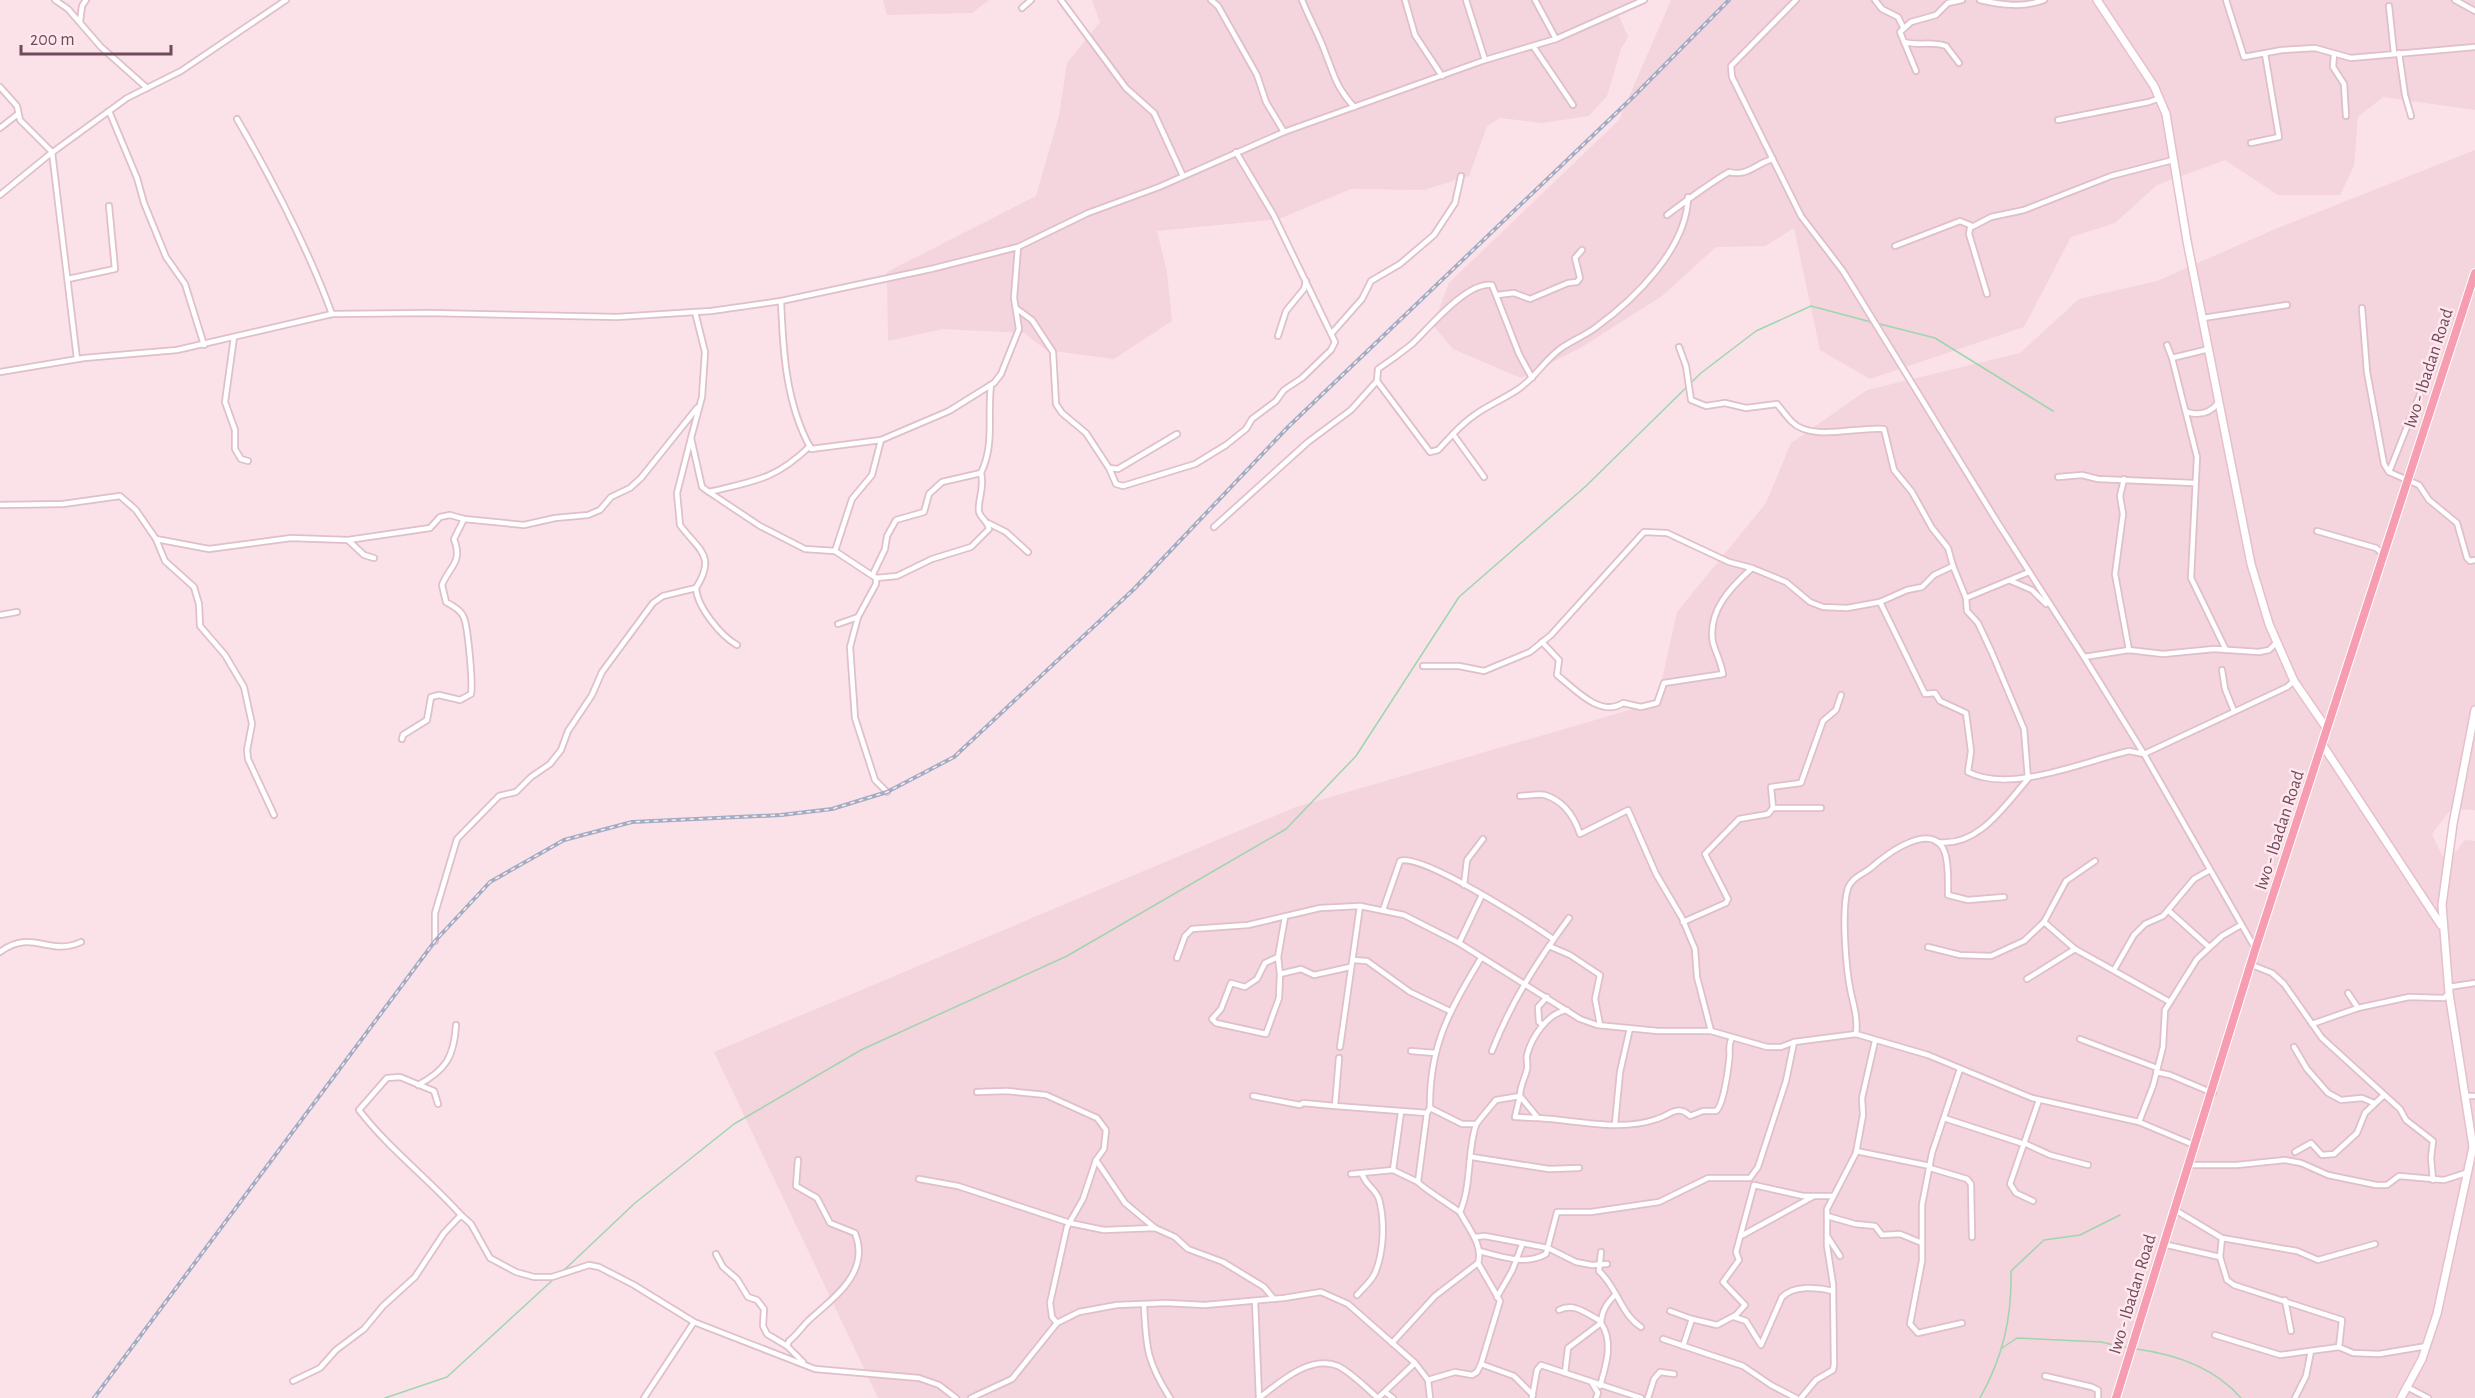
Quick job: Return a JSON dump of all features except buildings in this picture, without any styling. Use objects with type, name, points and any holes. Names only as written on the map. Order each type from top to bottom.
[{"type":"main road","name":"Iwo - Ibadan Road","points":[[2115,1398],[2136,1338],[2188,1165],[2197,1146],[2256,950],[2475,273]]},
{"type":"street","points":[[55,0],[80,22],[101,47],[147,88]]},
{"type":"street","points":[[80,22],[82,6],[86,0]]},
{"type":"street","points":[[0,195],[52,152],[109,111],[205,55],[286,0]]},
{"type":"street","points":[[1022,8],[1031,0]]},
{"type":"street","points":[[1061,0],[1126,88],[1154,113],[1184,176]]},
{"type":"street","points":[[1211,0],[1218,6],[1257,75],[1266,102],[1284,132]]},
{"type":"street","points":[[1302,0],[1325,52],[1334,82],[1354,107]]},
{"type":"street","points":[[1405,0],[1415,35],[1442,75]]},
{"type":"street","points":[[1466,0],[1485,60]]},
{"type":"street","points":[[1535,0],[1556,39]]},
{"type":"street","points":[[0,372],[77,359],[204,345],[332,314],[429,313],[617,317],[694,312],[781,301],[931,269],[1018,247],[1088,213],[1184,176],[1284,132],[1485,60],[1556,39],[1644,0]]},
{"type":"street","points":[[1796,0],[1731,66],[1732,77],[1801,216],[1843,271],[2084,657],[2144,754],[2256,950]]},
{"type":"street","points":[[1875,0],[1882,9],[1898,17],[1903,27]]},
{"type":"street","points":[[1916,71],[1900,32],[1903,27],[1936,15],[1948,3],[1962,0]]},
{"type":"street","points":[[1980,0],[2000,5],[2030,5],[2044,0]]},
{"type":"street","points":[[2097,0],[2160,98],[2166,114],[2218,403],[2251,564],[2277,642],[2294,681],[2327,729]]},
{"type":"street","points":[[2226,0],[2244,57],[2315,48],[2351,58],[2475,47]]},
{"type":"street","points":[[2455,0],[2475,11]]},
{"type":"street","points":[[2389,6],[2396,53],[2411,116]]},
{"type":"street","points":[[1904,42],[1916,46],[1930,43],[1946,46],[1959,63]]},
{"type":"street","points":[[1533,46],[1573,105]]},
{"type":"street","points":[[2251,143],[2279,137],[2265,54]]},
{"type":"street","points":[[2334,54],[2334,67],[2344,84],[2346,116]]},
{"type":"street","points":[[0,87],[17,106],[20,120],[52,152],[77,359]]},
{"type":"street","points":[[2058,120],[2160,98]]},
{"type":"street","points":[[109,111],[166,257],[180,276],[204,345]]},
{"type":"street","points":[[0,128],[18,114]]},
{"type":"street","points":[[237,119],[317,273],[332,314]]},
{"type":"street","points":[[1017,309],[1032,320],[1053,352],[1056,404],[1062,413],[1086,433],[1109,468],[1116,484],[1130,486],[1195,464],[1226,445],[1246,429],[1252,419],[1276,401],[1284,390],[1302,378],[1331,350],[1335,342],[1270,208],[1236,152]]},
{"type":"street","points":[[1667,215],[1688,197],[1729,172],[1738,174],[1749,172],[1773,159]]},
{"type":"street","points":[[1987,294],[1969,234],[1972,226],[1991,217],[2024,210],[2112,176],[2173,160]]},
{"type":"street","points":[[1332,333],[1362,299],[1371,281],[1400,264],[1434,235],[1455,203],[1461,176]]},
{"type":"street","points":[[1377,381],[1430,452],[1438,450],[1469,417],[1517,390],[1561,348],[1594,329],[1622,307],[1656,273],[1688,214],[1688,197]]},
{"type":"street","points":[[68,279],[115,269],[109,206]]},
{"type":"street","points":[[1895,246],[1960,221],[1972,226]]},
{"type":"street","points":[[781,301],[783,337],[793,410],[810,446],[813,450],[819,450],[840,444],[881,440],[949,411],[991,385],[1000,374],[1014,346],[1019,329],[1014,298],[1018,247]]},
{"type":"street","points":[[1497,295],[1508,292],[1530,299],[1568,283],[1577,282],[1580,278],[1575,258],[1582,250]]},
{"type":"street","points":[[1278,336],[1286,311],[1304,289],[1306,281]]},
{"type":"street","points":[[1214,527],[1308,442],[1351,410],[1377,381],[1378,369],[1411,345],[1455,303],[1487,284],[1492,285],[1497,295],[1519,354],[1532,378]]},
{"type":"street","points":[[2203,318],[2288,305]]},
{"type":"street","points":[[2362,308],[2367,372],[2375,405],[2381,453],[2389,472],[2419,485],[2429,500],[2457,523],[2467,558],[2470,561],[2475,560]]},
{"type":"street","points":[[435,941],[435,913],[456,839],[499,796],[516,792],[531,777],[550,764],[561,750],[568,731],[592,695],[602,672],[653,603],[663,596],[696,588],[705,573],[704,555],[699,544],[680,525],[677,493],[697,408],[702,397],[705,352],[694,312]]},
{"type":"street","points":[[234,337],[226,410],[235,430],[237,453],[241,459],[248,460]]},
{"type":"street","points":[[2167,345],[2187,412],[2197,457],[2191,578],[2226,650]]},
{"type":"street","points":[[1679,347],[1686,366],[1692,400],[1699,403],[1746,408],[1777,404],[1793,424],[1813,431],[1853,432],[1868,427],[1884,429],[1894,470],[1912,492],[1932,528],[1948,548],[1966,598],[1968,611],[1978,624],[1992,653],[2024,729],[2028,778],[1984,828],[1954,844],[1929,839],[1900,845],[1849,886],[1845,908],[1844,948],[1851,994],[1856,1010],[1856,1034]]},
{"type":"street","points":[[2172,358],[2209,349]]},
{"type":"street","points":[[2389,472],[2434,359]]},
{"type":"street","points":[[991,385],[991,440],[988,459],[981,473],[984,485],[980,512],[988,523],[1006,532],[1028,552]]},
{"type":"street","points":[[2187,412],[2200,414],[2218,403]]},
{"type":"street","points":[[156,538],[209,549],[291,538],[348,540],[430,528],[440,517],[450,515],[464,519],[524,525],[555,518],[577,517],[600,510],[611,497],[630,488],[647,472],[697,408]]},
{"type":"street","points":[[1109,468],[1118,468],[1177,434]]},
{"type":"street","points":[[1453,434],[1484,477]]},
{"type":"street","points":[[691,438],[700,483],[709,492],[760,526],[805,549],[835,551],[874,576],[897,576],[932,559],[971,547],[989,528],[988,523]]},
{"type":"street","points":[[835,551],[852,499],[872,475],[881,440]]},
{"type":"street","points":[[709,492],[755,482],[776,473],[789,465],[810,446]]},
{"type":"street","points":[[887,792],[875,780],[855,718],[850,647],[858,617],[876,584],[874,576],[885,549],[887,536],[896,520],[924,512],[929,494],[942,482],[981,473]]},
{"type":"street","points":[[2058,477],[2082,475],[2194,483]]},
{"type":"street","points":[[2124,479],[2120,496],[2123,514],[2115,574],[2129,650]]},
{"type":"street","points":[[0,505],[63,504],[120,496],[137,512],[156,538],[165,561],[194,587],[199,603],[200,626],[225,655],[244,687],[252,724],[247,750],[248,759],[274,815]]},
{"type":"street","points":[[402,739],[403,735],[427,720],[430,714],[428,699],[431,697],[439,695],[460,700],[471,693],[472,680],[468,667],[470,656],[465,618],[459,610],[446,602],[442,585],[457,560],[459,552],[454,539],[464,519]]},
{"type":"street","points":[[2317,531],[2376,548],[2385,556]]},
{"type":"street","points":[[1423,666],[1459,666],[1485,671],[1530,652],[1542,642],[1644,532],[1667,534],[1729,562],[1752,568],[1786,582],[1801,596],[1823,607],[1847,608],[1880,602],[1907,590],[1922,587],[1934,575],[1953,566]]},
{"type":"street","points":[[348,540],[364,555],[374,558]]},
{"type":"street","points":[[1542,642],[1559,660],[1557,675],[1603,708],[1614,709],[1623,703],[1641,707],[1657,703],[1664,683],[1723,674],[1712,632],[1716,614],[1728,589],[1752,568]]},
{"type":"street","points":[[1966,598],[2029,572]]},
{"type":"street","points":[[2011,581],[2032,590],[2052,608]]},
{"type":"street","points":[[696,588],[701,607],[728,639],[738,645]]},
{"type":"street","points":[[1880,602],[1925,693],[1935,693],[1940,701],[1966,713],[1971,751],[1968,772],[1976,776],[2028,778],[2129,751],[2144,754],[2287,687],[2294,681]]},
{"type":"street","points":[[0,615],[17,612]]},
{"type":"street","points":[[838,624],[858,617]]},
{"type":"street","points":[[2084,657],[2129,650],[2163,654],[2226,650],[2259,652],[2269,650],[2277,642]]},
{"type":"street","points":[[2222,670],[2225,689],[2234,711]]},
{"type":"street","points":[[1683,922],[1715,909],[1728,899],[1705,854],[1739,819],[1768,814],[1773,808],[1771,787],[1801,783],[1823,721],[1836,710],[1841,695]]},
{"type":"street","points":[[2442,927],[2446,920],[2453,824],[2475,710]]},
{"type":"street","points":[[2322,744],[2442,927],[2449,990],[2474,1147],[2466,1173],[2446,1280],[2427,1346],[2401,1398]]},
{"type":"street","points":[[1520,796],[1545,794],[1566,807],[1575,817],[1580,834],[1628,810],[1656,874],[1683,922],[1695,949],[1697,977],[1711,1031]]},
{"type":"street","points":[[1773,808],[1821,808]]},
{"type":"street","points":[[1464,885],[1467,860],[1483,839]]},
{"type":"street","points":[[1935,842],[1945,853],[1948,895],[1968,900],[2004,897]]},
{"type":"street","points":[[1383,910],[1400,861],[1404,859],[1450,875],[1521,916],[1553,939]]},
{"type":"street","points":[[1928,947],[1960,955],[1991,956],[2024,941],[2044,922],[2066,881],[2095,861]]},
{"type":"street","points":[[2114,970],[2134,935],[2145,924],[2169,910],[2194,879],[2210,870]]},
{"type":"street","points":[[1459,943],[1482,895]]},
{"type":"street","points":[[1340,1047],[1360,906]]},
{"type":"street","points":[[1177,958],[1185,936],[1192,929],[1248,925],[1320,909],[1360,906],[1383,910],[1404,915],[1459,943],[1580,1019],[1600,1025],[1711,1031],[1767,1047],[1781,1047],[1794,1042],[1856,1034],[1928,1055],[2039,1100],[2139,1122],[2197,1146]]},
{"type":"street","points":[[2169,910],[2185,928],[2209,947]]},
{"type":"street","points":[[1278,957],[1265,963],[1257,979],[1245,987],[1231,983],[1221,1009],[1212,1019],[1216,1023],[1266,1034],[1279,998],[1278,957],[1285,917]]},
{"type":"street","points":[[1492,1051],[1515,997],[1569,918]]},
{"type":"street","points":[[2044,922],[2075,949],[2170,1002]]},
{"type":"street","points":[[2139,1122],[2163,1047],[2166,1010],[2170,1002],[2197,959],[2209,947],[2241,925]]},
{"type":"street","points":[[0,952],[24,940],[68,948],[81,942]]},
{"type":"street","points":[[1550,946],[1570,955],[1600,975],[1595,999],[1600,1025]]},
{"type":"street","points":[[2027,979],[2075,949]]},
{"type":"street","points":[[1418,1182],[1429,1111],[1432,1063],[1450,1011],[1481,958]]},
{"type":"street","points":[[1353,960],[1367,961],[1410,993],[1450,1011]]},
{"type":"street","points":[[2252,965],[2272,974],[2284,984],[2322,1038],[2400,1109],[2406,1120],[2433,1141],[2431,1158],[2433,1180]]},
{"type":"street","points":[[1280,974],[1301,969],[1314,975],[1350,967]]},
{"type":"street","points":[[2312,1024],[2358,1008],[2409,997],[2444,998],[2449,990],[2475,983]]},
{"type":"street","points":[[2348,993],[2358,1008]]},
{"type":"street","points":[[1543,1025],[1539,1022],[1538,1007],[1547,997]]},
{"type":"street","points":[[1567,1010],[1558,1012],[1543,1025],[1527,1056],[1528,1067],[1520,1086],[1515,1117],[1615,1124],[1652,1121],[1677,1110],[1685,1111],[1690,1116],[1719,1109],[1722,1104],[1730,1059],[1729,1043],[1732,1038]]},
{"type":"street","points":[[418,1085],[436,1076],[446,1064],[455,1047],[456,1025]]},
{"type":"street","points":[[1615,1124],[1620,1072],[1630,1028]]},
{"type":"street","points":[[2080,1039],[2213,1093]]},
{"type":"street","points":[[1801,1398],[1816,1380],[1833,1370],[1835,1357],[1833,1291],[1827,1215],[1833,1196],[1856,1151],[1863,1115],[1862,1098],[1875,1041]]},
{"type":"street","points":[[1750,1178],[1758,1167],[1786,1081],[1794,1042]]},
{"type":"street","points":[[2294,1047],[2307,1069],[2328,1093],[2341,1101],[2362,1098],[2374,1103]]},
{"type":"street","points":[[1411,1052],[1435,1053]]},
{"type":"street","points":[[1335,1106],[1339,1058]]},
{"type":"street","points":[[1960,1069],[1930,1167],[1922,1205],[1922,1261],[1911,1326],[1918,1333],[1962,1323]]},
{"type":"street","points":[[438,1104],[434,1091],[400,1077],[387,1078],[359,1110],[378,1135],[471,1224],[490,1258],[498,1264],[534,1277],[552,1277],[589,1264],[634,1285],[694,1322],[803,1362],[815,1369],[919,1378],[939,1385],[956,1398]]},
{"type":"street","points":[[976,1092],[1007,1091],[1046,1095],[1097,1118],[1106,1130],[1104,1149],[1096,1160],[1083,1198],[1070,1223],[1051,1293],[1049,1310],[1057,1323]]},
{"type":"street","points":[[2295,1152],[2311,1143],[2322,1155],[2334,1154],[2357,1134],[2365,1113],[2384,1095]]},
{"type":"street","points":[[1253,1096],[1299,1105],[1303,1103],[1401,1112],[1429,1111],[1462,1124],[1476,1124]]},
{"type":"street","points":[[1520,1096],[1538,1118]]},
{"type":"street","points":[[1460,1212],[1465,1200],[1476,1124],[1487,1114],[1496,1100],[1520,1096]]},
{"type":"street","points":[[2466,1096],[2475,1096]]},
{"type":"street","points":[[2033,1201],[2016,1193],[2010,1184],[2039,1100]]},
{"type":"street","points":[[1394,1170],[1401,1112]]},
{"type":"street","points":[[1944,1118],[2024,1143],[2050,1155],[2088,1165]]},
{"type":"street","points":[[1856,1151],[1930,1167],[1966,1179],[1971,1184],[1972,1237]]},
{"type":"street","points":[[1472,1158],[1549,1169],[1579,1168]]},
{"type":"street","points":[[787,1346],[806,1323],[845,1287],[854,1274],[858,1253],[855,1233],[830,1223],[817,1198],[796,1186],[798,1160]]},
{"type":"street","points":[[1096,1160],[1125,1203],[1155,1228],[1175,1237],[1188,1249],[1223,1262],[1264,1287],[1274,1299]]},
{"type":"street","points":[[2188,1165],[2237,1165],[2285,1160],[2301,1163],[2337,1178],[2376,1185],[2387,1185],[2399,1176],[2433,1180],[2457,1177],[2466,1173]]},
{"type":"street","points":[[1351,1174],[1394,1170],[1418,1182],[1460,1212],[1475,1237],[1479,1251],[1478,1263],[1500,1301],[1495,1324],[1477,1372],[1472,1375],[1455,1372],[1428,1380]]},
{"type":"street","points":[[1357,1296],[1375,1273],[1382,1235],[1378,1199],[1374,1188],[1363,1180],[1362,1173]]},
{"type":"street","points":[[1479,1251],[1515,1259],[1539,1258],[1546,1254],[1557,1212],[1591,1212],[1659,1202],[1708,1178],[1750,1178]]},
{"type":"street","points":[[1670,1311],[1717,1325],[1734,1317],[1745,1305],[1723,1282],[1739,1260],[1736,1252],[1754,1185],[1750,1178]]},
{"type":"street","points":[[919,1179],[958,1186],[1070,1223],[1104,1230],[1155,1228]]},
{"type":"street","points":[[1754,1185],[1799,1195],[1833,1196]]},
{"type":"street","points":[[1741,1236],[1814,1196]]},
{"type":"street","points":[[2175,1210],[2222,1238],[2297,1251],[2318,1260],[2375,1244]]},
{"type":"street","points":[[293,1381],[320,1368],[336,1350],[364,1329],[383,1306],[416,1277],[444,1233],[460,1215]]},
{"type":"street","points":[[1827,1215],[1855,1224],[1875,1226],[1882,1235],[1900,1234],[1922,1243]]},
{"type":"street","points":[[1475,1237],[1485,1236],[1522,1245],[1548,1248],[1575,1262],[1607,1264]]},
{"type":"street","points":[[1827,1236],[1840,1256]]},
{"type":"street","points":[[2222,1238],[2220,1257],[2229,1283],[2342,1320],[2339,1347]]},
{"type":"street","points":[[1497,1297],[1522,1245]]},
{"type":"street","points":[[2163,1245],[2220,1257]]},
{"type":"street","points":[[1601,1252],[1599,1271],[1608,1279],[1630,1320],[1641,1327]]},
{"type":"street","points":[[716,1254],[723,1267],[737,1279],[748,1297],[757,1300],[764,1309],[763,1326],[767,1334],[787,1346],[803,1362]]},
{"type":"street","points":[[1392,1343],[1434,1296],[1478,1263]]},
{"type":"street","points":[[1734,1317],[1746,1321],[1761,1345],[1788,1292],[1808,1288],[1833,1291]]},
{"type":"street","points":[[970,1398],[1012,1379],[1057,1323],[1078,1312],[1098,1307],[1255,1301],[1310,1292],[1335,1296],[1367,1318],[1415,1363],[1428,1380],[1430,1398]]},
{"type":"street","points":[[1565,1373],[1568,1348],[1601,1322],[1606,1304],[1616,1294]]},
{"type":"street","points":[[2285,1300],[2291,1331]]},
{"type":"street","points":[[1255,1301],[1259,1398]]},
{"type":"street","points":[[1144,1306],[1146,1349],[1156,1377],[1170,1398]]},
{"type":"street","points":[[1559,1310],[1579,1308],[1601,1322],[1608,1334],[1608,1351],[1600,1386]]},
{"type":"street","points":[[1683,1346],[1692,1319]]},
{"type":"street","points":[[644,1398],[694,1322]]},
{"type":"street","points":[[2215,1335],[2280,1355],[2339,1347],[2353,1353],[2379,1354],[2427,1346]]},
{"type":"street","points":[[1663,1339],[1743,1366],[1796,1398]]},
{"type":"street","points":[[2295,1398],[2306,1376],[2311,1352]]},
{"type":"street","points":[[1259,1398],[1288,1376],[1304,1368],[1320,1365],[1337,1366],[1378,1398],[1415,1363]]},
{"type":"street","points":[[1481,1364],[1514,1376],[1533,1397]]},
{"type":"street","points":[[1533,1397],[1537,1370],[1541,1365],[1641,1398]]},
{"type":"street","points":[[1648,1398],[1654,1379],[1660,1372],[1674,1374]]},
{"type":"street","points":[[2044,1376],[2092,1387],[2098,1390],[2098,1398]]},
{"type":"street","points":[[1592,1383],[1598,1393],[1596,1398]]},
{"type":"street","points":[[2407,1387],[2428,1398]]},
{"type":"street","points":[[1385,1392],[1393,1398]]},
{"type":"shaded area","points":[[883,0],[989,0],[972,13],[887,15]]},
{"type":"shaded area","points":[[1092,0],[1635,0],[1616,9],[1628,37],[1621,49],[1607,96],[1589,116],[1542,123],[1500,118],[1487,126],[1469,176],[1424,190],[1351,189],[1279,219],[1157,231],[1167,272],[1172,321],[1114,359],[1046,350],[1024,333],[943,329],[888,341],[887,272],[1036,196],[1059,116],[1067,63],[1100,22]]},
{"type":"shaded area","points":[[1671,0],[2475,0],[2475,110],[2383,97],[2358,117],[2354,166],[2340,195],[2278,195],[2225,160],[2157,185],[2115,223],[2071,237],[2024,327],[1870,379],[1820,350],[1794,228],[1765,246],[1716,247],[1662,296],[1582,347],[1521,378],[1453,349],[1433,325],[1449,283],[1619,120]]},
{"type":"shaded area","points":[[2475,150],[2475,810],[2451,809],[2432,834],[2446,864],[2465,840],[2475,841],[2475,1398],[878,1398],[714,1052],[1296,807],[1657,702],[1677,612],[1766,503],[1791,443],[1867,390],[2020,353],[2079,299],[2157,281],[2273,230]]},
{"type":"waterway","points":[[562,1272],[635,1203],[734,1124],[861,1050],[1067,956],[1286,829],[1356,756],[1459,597],[1586,486],[1701,373],[1756,331],[1811,306],[1871,322]]},
{"type":"waterway","points":[[1876,323],[1935,338],[2053,411]]},
{"type":"waterway","points":[[1980,1398],[1995,1367],[2008,1321],[2011,1271],[2044,1240],[2080,1235],[2120,1215]]},
{"type":"waterway","points":[[385,1398],[447,1377],[556,1277]]},
{"type":"waterway","points":[[2002,1348],[2017,1338],[2101,1342],[2128,1348]]},
{"type":"waterway","points":[[2136,1349],[2165,1354],[2206,1370],[2219,1378],[2241,1398]]},
{"type":"railway","points":[[94,1398],[435,941],[490,882],[564,840],[632,822],[781,815],[832,809],[887,792],[954,757],[1134,589],[1288,427],[1633,97],[1729,0]]}]
